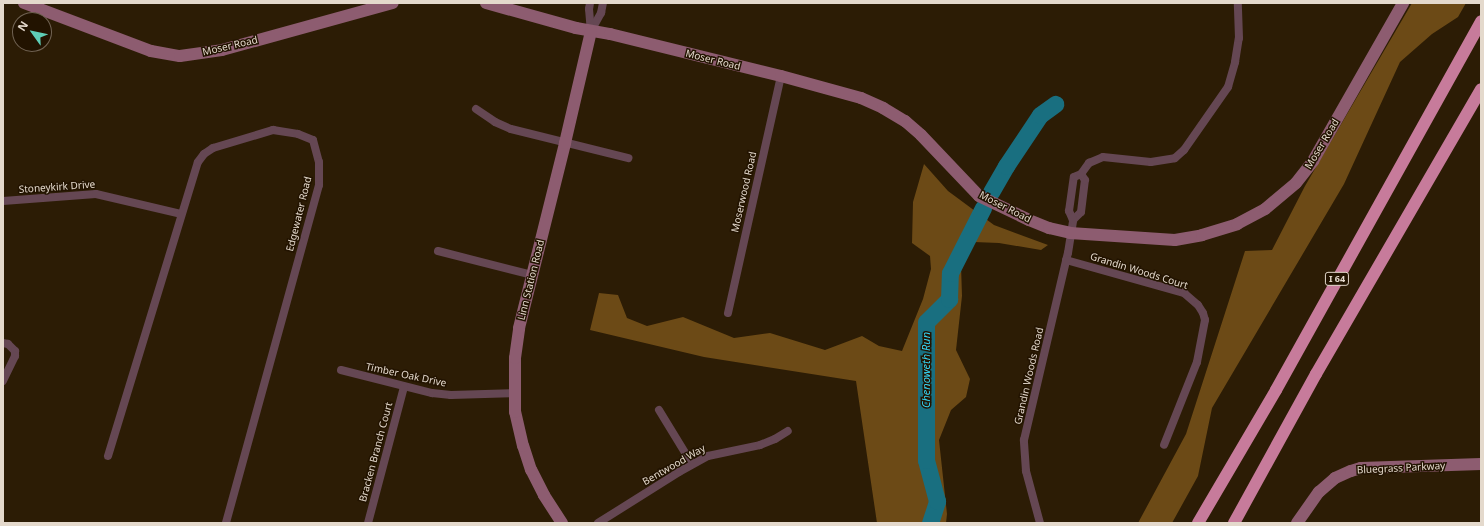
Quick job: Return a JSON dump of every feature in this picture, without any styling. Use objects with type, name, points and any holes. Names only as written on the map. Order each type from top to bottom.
[{"type":"highway","name":"I 64","points":[[1198,523],[1276,390],[1481,21]]},
{"type":"highway","name":"I 64","points":[[1234,523],[1316,374],[1481,89]]},
{"type":"street","name":"Moser Road","points":[[24,3],[151,52],[180,56],[222,50],[375,5],[393,3]]},
{"type":"street","name":"Moser Road","points":[[486,3],[591,31],[781,76],[861,98],[883,108],[905,121],[921,135],[979,196],[1029,220],[1070,233],[1174,240],[1219,231],[1237,224],[1265,209],[1296,183],[1313,161],[1402,3]]},
{"type":"street","name":"Linn Station Road","points":[[590,3],[589,9],[591,31]]},
{"type":"street","name":"Linn Station Road","points":[[562,523],[544,495],[531,470],[517,424],[514,393],[514,358],[519,328],[591,31],[601,13],[603,3]]},
{"type":"street","points":[[1082,174],[1086,180],[1081,212],[1073,220],[1069,212],[1074,176],[1082,174],[1089,163],[1103,156],[1151,162],[1175,158],[1184,150],[1228,87],[1235,62],[1239,38],[1238,3]]},
{"type":"street","name":"Moserwood Road","points":[[728,313],[781,76]]},
{"type":"street","points":[[476,109],[502,126],[628,158]]},
{"type":"street","name":"Edgewater Road","points":[[108,456],[198,162],[204,154],[213,148],[273,130],[298,134],[313,140],[319,162],[319,185],[226,523]]},
{"type":"street","name":"Stoneykirk Drive","points":[[3,201],[96,194],[181,214]]},
{"type":"street","name":"Grandin Woods Road","points":[[1040,523],[1026,471],[1024,440],[1066,260],[1073,220]]},
{"type":"street","points":[[438,251],[532,276]]},
{"type":"street","name":"Grandin Woods Court","points":[[1066,260],[1184,293],[1198,305],[1203,313],[1205,320],[1197,362],[1164,445]]},
{"type":"street","points":[[3,343],[12,347],[15,351],[15,356],[3,381]]},
{"type":"street","name":"Timber Oak Drive","points":[[341,370],[432,393],[451,395],[514,393]]},
{"type":"street","name":"Bracken Branch Court","points":[[368,523],[404,386]]},
{"type":"street","points":[[659,410],[692,464]]},
{"type":"street","name":"Bentwood Way","points":[[598,523],[692,464],[715,453],[760,445],[775,439],[788,431]]},
{"type":"street","name":"Bluegrass Parkway","points":[[1297,523],[1319,492],[1335,478],[1351,471],[1361,468],[1481,464]]},
{"type":"shaded area","points":[[1412,3],[1466,3],[1458,17],[1432,34],[1400,62],[1344,184],[1212,408],[1198,476],[1172,523],[1138,523],[1186,434],[1245,251],[1272,250],[1305,186]]},
{"type":"shaded area","points":[[924,164],[948,191],[994,225],[1048,245],[1041,250],[999,243],[974,242],[961,265],[962,296],[956,350],[970,379],[966,397],[951,410],[939,440],[947,514],[946,523],[877,523],[856,381],[704,357],[590,330],[599,293],[618,295],[627,318],[647,326],[683,317],[734,338],[770,333],[825,350],[862,336],[879,346],[902,351],[923,299],[931,269],[930,256],[912,243],[913,202]]},
{"type":"waterway","name":"Chenoweth Run","points":[[991,192],[1006,166],[1040,115],[1055,104]]},
{"type":"waterway","name":"Chenoweth Run","points":[[930,523],[937,501],[926,460],[926,322],[949,299],[950,273],[983,208]]}]
